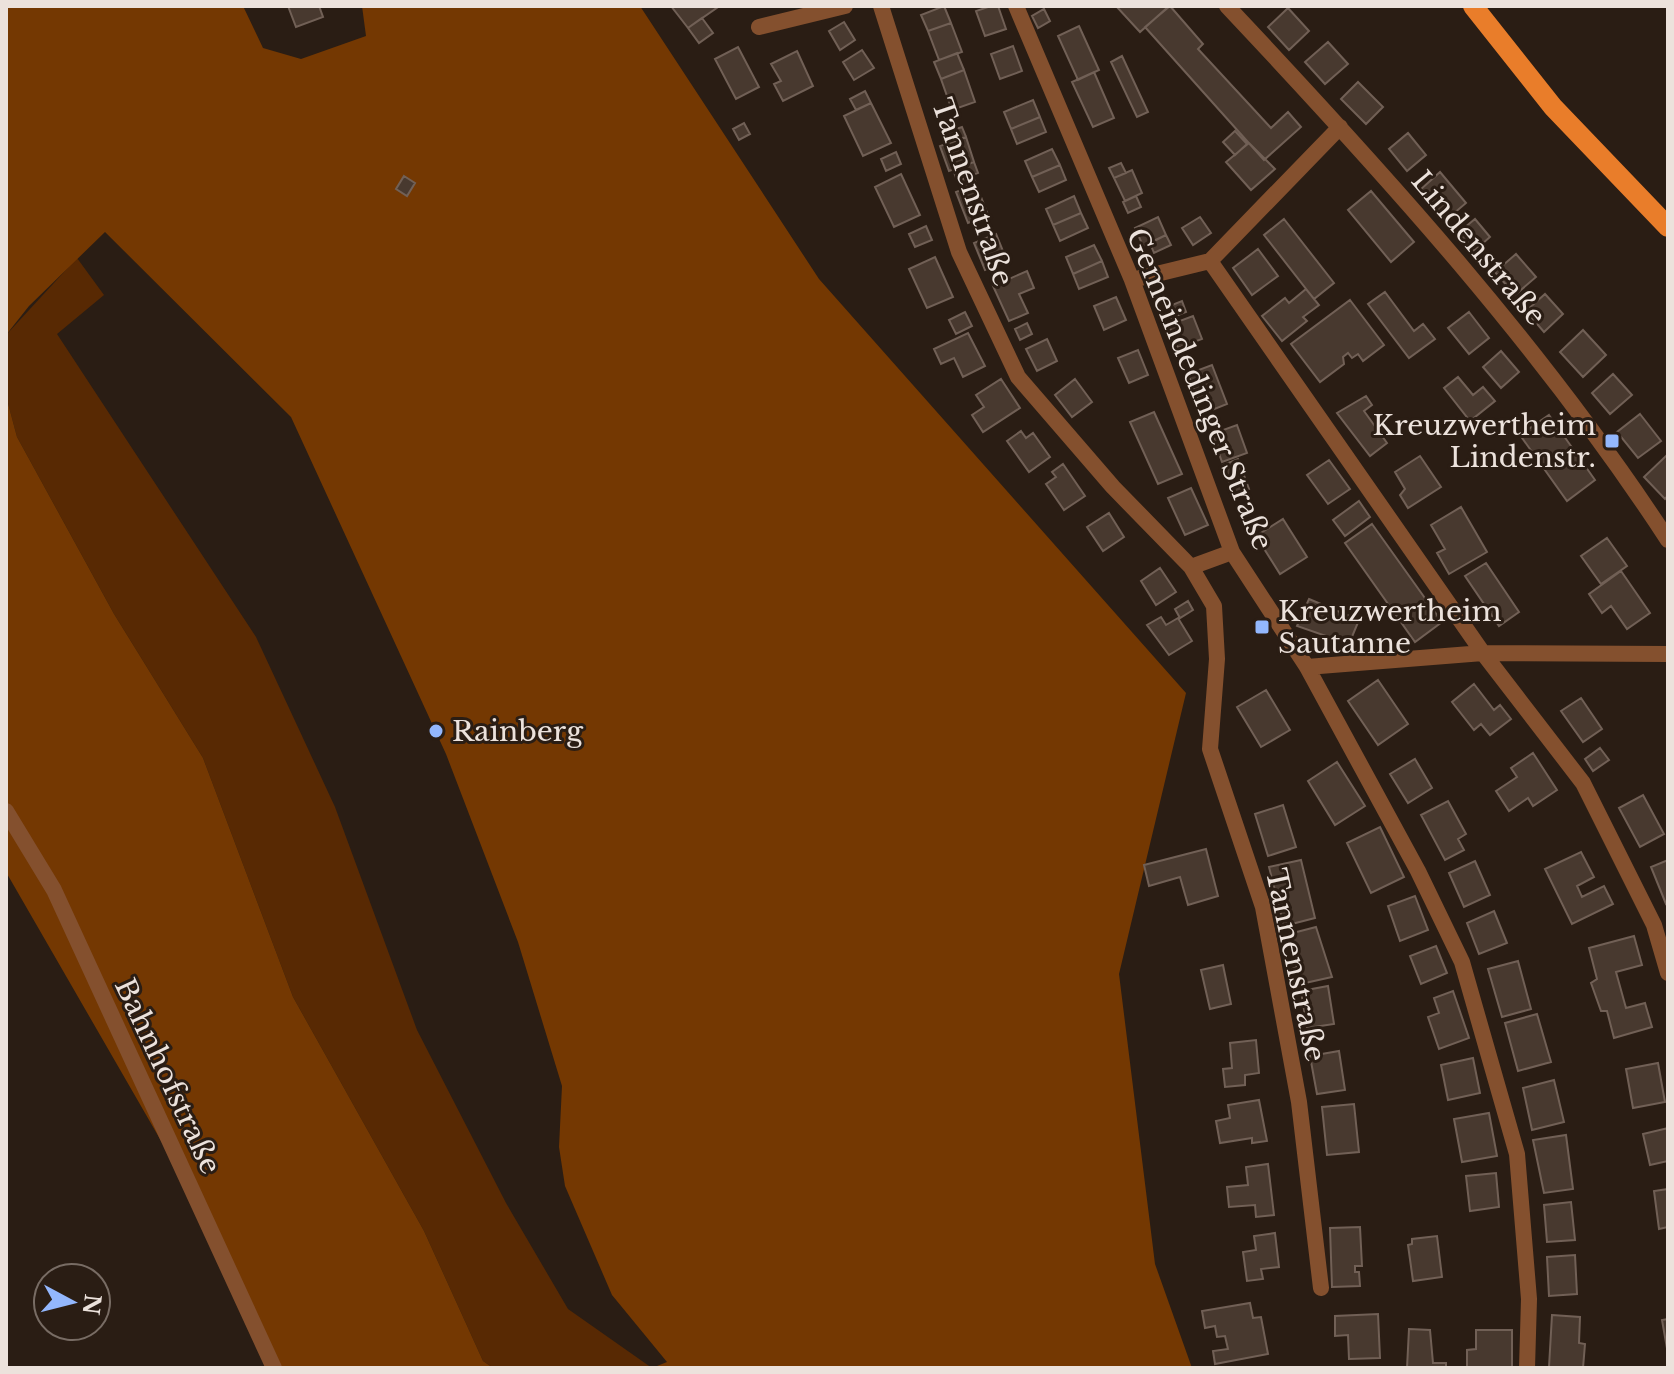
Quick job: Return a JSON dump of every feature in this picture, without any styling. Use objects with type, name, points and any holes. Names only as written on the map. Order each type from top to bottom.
[{"type":"main road","points":[[1473,6],[1553,107],[1668,227]]},
{"type":"street","points":[[759,27],[845,6]]},
{"type":"street","name":"Tannenstraße","points":[[881,6],[959,252],[1018,377],[1113,487],[1191,567],[1214,606],[1217,659],[1210,749],[1263,907],[1299,1102],[1321,1288]]},
{"type":"street","name":"Gemeindedinger Straße","points":[[1016,6],[1132,280],[1232,552],[1307,667],[1418,871],[1462,962],[1517,1154],[1529,1299],[1527,1368]]},
{"type":"street","name":"Lindenstraße","points":[[1227,6],[1417,212],[1569,397],[1668,540]]},
{"type":"street","points":[[1132,280],[1210,261],[1340,127]]},
{"type":"street","points":[[1210,261],[1483,653],[1583,783],[1654,925],[1668,973]]},
{"type":"street","points":[[1191,567],[1232,552]]},
{"type":"street","points":[[1307,667],[1483,653],[1668,654]]},
{"type":"street","name":"Bahnhofstraße","points":[[6,811],[54,890],[274,1368]]},
{"type":"shaded area","points":[[6,6],[243,6],[263,48],[301,59],[366,36],[362,6],[640,6],[819,279],[1186,693],[1119,974],[1155,1264],[1192,1368],[652,1368],[667,1362],[612,1295],[565,1186],[559,1147],[562,1086],[518,942],[446,754],[291,417],[105,232],[29,306],[6,335]]},
{"type":"shaded area","points":[[77,258],[104,295],[57,334],[256,637],[335,807],[417,1030],[506,1203],[568,1309],[652,1368],[493,1368],[483,1361],[424,1231],[293,997],[203,758],[114,614],[17,437],[6,396],[6,335]]},
{"type":"shaded area","points":[[6,396],[17,437],[114,614],[203,758],[293,997],[424,1231],[483,1361],[493,1368],[269,1368],[175,1165],[6,872]]},
{"type":"building","points":[[288,6],[319,6],[323,17],[296,27]]},
{"type":"building","points":[[671,6],[717,6],[718,7],[688,28]]},
{"type":"building","points":[[944,6],[951,23],[928,31],[921,15]]},
{"type":"building","points":[[998,6],[1006,29],[985,36],[976,11]]},
{"type":"building","points":[[1116,6],[1169,6],[1140,32]]},
{"type":"building","points":[[1170,6],[1203,44],[1198,49],[1271,128],[1288,112],[1301,127],[1264,160],[1145,27]]},
{"type":"building","points":[[1288,8],[1309,31],[1289,50],[1268,27]]},
{"type":"building","points":[[1044,9],[1050,21],[1038,28],[1032,16]]},
{"type":"building","points":[[702,18],[713,33],[699,43],[688,28]]},
{"type":"building","points":[[844,22],[855,40],[840,50],[829,31]]},
{"type":"building","points":[[951,23],[962,52],[939,60],[928,31]]},
{"type":"building","points":[[1079,26],[1099,70],[1078,80],[1058,36]]},
{"type":"building","points":[[1328,42],[1348,64],[1325,84],[1305,62]]},
{"type":"building","points":[[1013,46],[1022,71],[1000,79],[991,54]]},
{"type":"building","points":[[738,47],[759,87],[736,99],[715,59]]},
{"type":"building","points":[[862,50],[874,68],[854,80],[843,62]]},
{"type":"building","points":[[797,51],[813,86],[783,101],[774,84],[781,81],[771,64]]},
{"type":"building","points":[[957,53],[964,70],[941,79],[934,62]]},
{"type":"building","points":[[1122,56],[1148,112],[1137,117],[1111,62]]},
{"type":"building","points":[[964,70],[975,102],[952,110],[941,79]]},
{"type":"building","points":[[1094,72],[1114,118],[1093,127],[1072,82]]},
{"type":"building","points":[[1358,82],[1383,107],[1366,124],[1341,99]]},
{"type":"building","points":[[865,91],[871,103],[856,110],[850,99]]},
{"type":"building","points":[[1033,100],[1040,117],[1011,129],[1004,112]]},
{"type":"building","points":[[871,103],[891,143],[863,156],[844,116]]},
{"type":"building","points":[[1040,117],[1046,132],[1017,144],[1011,129]]},
{"type":"building","points":[[744,123],[750,134],[739,140],[733,129]]},
{"type":"building","points":[[962,127],[966,137],[948,143],[945,133]]},
{"type":"building","points":[[1235,131],[1247,144],[1235,155],[1223,142]]},
{"type":"building","points":[[1408,133],[1426,155],[1407,171],[1389,149]]},
{"type":"building","points":[[966,137],[974,162],[949,171],[940,146]]},
{"type":"building","points":[[1249,143],[1275,169],[1251,190],[1226,162]]},
{"type":"building","points":[[1052,149],[1060,165],[1032,177],[1025,161]]},
{"type":"building","points":[[896,152],[901,164],[886,171],[881,159]]},
{"type":"building","points":[[974,162],[978,173],[957,181],[953,169]]},
{"type":"building","points":[[1121,163],[1126,173],[1114,178],[1109,168]]},
{"type":"building","points":[[1060,165],[1066,180],[1039,192],[1032,177]]},
{"type":"building","points":[[1132,170],[1142,193],[1125,201],[1114,178]]},
{"type":"building","points":[[1440,172],[1466,203],[1446,220],[1420,190]]},
{"type":"building","points":[[901,174],[920,215],[894,227],[875,187]]},
{"type":"building","points":[[973,175],[976,184],[962,190],[958,181]]},
{"type":"building","points":[[404,176],[415,183],[407,196],[396,189]]},
{"type":"building","points":[[976,184],[988,215],[968,223],[956,192]]},
{"type":"building","points":[[1371,191],[1414,242],[1391,262],[1348,210]]},
{"type":"building","points":[[1074,196],[1081,213],[1053,225],[1046,209]]},
{"type":"building","points":[[1136,196],[1141,207],[1128,213],[1123,202]]},
{"type":"building","points":[[1081,213],[1088,228],[1060,241],[1053,225]]},
{"type":"building","points":[[1158,217],[1166,235],[1143,246],[1135,228]]},
{"type":"building","points":[[1200,217],[1211,233],[1193,245],[1182,228]]},
{"type":"building","points":[[1284,219],[1334,283],[1314,299],[1264,235]]},
{"type":"building","points":[[1475,219],[1490,237],[1474,251],[1458,233]]},
{"type":"building","points":[[926,226],[932,240],[915,247],[909,234]]},
{"type":"building","points":[[996,234],[1007,261],[985,270],[974,243]]},
{"type":"building","points":[[1166,235],[1171,245],[1154,253],[1150,243]]},
{"type":"building","points":[[1094,245],[1102,261],[1073,274],[1066,257]]},
{"type":"building","points":[[1258,249],[1278,276],[1252,295],[1233,268]]},
{"type":"building","points":[[1516,254],[1536,277],[1515,295],[1495,272]]},
{"type":"building","points":[[935,257],[953,297],[927,308],[909,269]]},
{"type":"building","points":[[1102,261],[1108,277],[1079,289],[1073,274]]},
{"type":"building","points":[[1027,271],[1034,288],[1019,294],[1028,313],[1009,321],[993,286]]},
{"type":"building","points":[[1306,289],[1319,305],[1303,317],[1307,321],[1282,341],[1262,316],[1285,298],[1289,303]]},
{"type":"building","points":[[1385,292],[1414,331],[1423,324],[1435,339],[1409,358],[1368,304]]},
{"type":"building","points":[[1545,294],[1563,314],[1544,332],[1526,311]]},
{"type":"building","points":[[1116,297],[1126,320],[1104,330],[1094,306]]},
{"type":"building","points":[[1350,300],[1384,345],[1363,361],[1358,354],[1352,358],[1348,353],[1343,357],[1344,364],[1320,382],[1291,344]]},
{"type":"building","points":[[1182,301],[1186,312],[1171,318],[1167,307]]},
{"type":"building","points":[[965,312],[972,326],[956,334],[949,320]]},
{"type":"building","points":[[1469,312],[1489,338],[1469,354],[1448,328]]},
{"type":"building","points":[[1193,316],[1202,339],[1178,348],[1169,325]]},
{"type":"building","points":[[1027,323],[1032,334],[1020,340],[1015,329]]},
{"type":"building","points":[[1583,330],[1606,355],[1583,377],[1560,352]]},
{"type":"building","points":[[968,333],[985,366],[963,377],[954,358],[941,364],[934,349]]},
{"type":"building","points":[[1047,339],[1057,361],[1037,371],[1026,349]]},
{"type":"building","points":[[1138,350],[1148,375],[1129,383],[1118,358]]},
{"type":"building","points":[[1501,351],[1519,372],[1501,388],[1483,367]]},
{"type":"building","points":[[1212,365],[1227,404],[1212,410],[1207,399],[1199,402],[1188,374]]},
{"type":"building","points":[[1613,374],[1632,395],[1610,414],[1592,393]]},
{"type":"building","points":[[1458,377],[1473,395],[1483,387],[1495,401],[1470,421],[1444,388]]},
{"type":"building","points":[[1001,379],[1020,408],[983,432],[972,415],[984,407],[976,395]]},
{"type":"building","points":[[1075,379],[1092,402],[1072,417],[1055,395]]},
{"type":"building","points":[[1366,396],[1372,405],[1364,411],[1387,443],[1370,456],[1337,413]]},
{"type":"building","points":[[1154,412],[1182,474],[1158,484],[1130,422]]},
{"type":"building","points":[[1640,414],[1661,441],[1638,458],[1617,432]]},
{"type":"building","points":[[1549,415],[1595,480],[1567,501],[1520,435]]},
{"type":"building","points":[[1237,425],[1247,453],[1222,462],[1212,434]]},
{"type":"building","points":[[1021,431],[1026,438],[1033,433],[1050,457],[1029,472],[1007,441]]},
{"type":"building","points":[[1668,454],[1668,495],[1665,499],[1644,477]]},
{"type":"building","points":[[1420,456],[1441,487],[1408,508],[1400,495],[1405,489],[1395,472]]},
{"type":"building","points":[[1238,459],[1249,489],[1234,495],[1223,465]]},
{"type":"building","points":[[1329,460],[1350,489],[1328,504],[1307,475]]},
{"type":"building","points":[[1063,464],[1085,496],[1064,510],[1046,484],[1056,477],[1052,472]]},
{"type":"building","points":[[1191,488],[1208,525],[1185,535],[1168,498]]},
{"type":"building","points":[[1359,501],[1370,517],[1345,536],[1333,520]]},
{"type":"building","points":[[1461,507],[1487,552],[1449,574],[1437,553],[1445,549],[1431,525]]},
{"type":"building","points":[[1109,513],[1124,537],[1103,551],[1087,527]]},
{"type":"building","points":[[1283,519],[1307,557],[1280,574],[1256,536]]},
{"type":"building","points":[[1372,524],[1442,622],[1415,642],[1345,543]]},
{"type":"building","points":[[1607,538],[1627,566],[1601,584],[1581,556]]},
{"type":"building","points":[[1486,563],[1519,612],[1499,626],[1465,576]]},
{"type":"building","points":[[1160,568],[1176,592],[1156,605],[1141,581]]},
{"type":"building","points":[[1621,571],[1650,613],[1627,629],[1611,606],[1602,613],[1589,594]]},
{"type":"building","points":[[1309,599],[1359,620],[1349,644],[1297,626]]},
{"type":"building","points":[[1188,601],[1193,610],[1180,618],[1175,609]]},
{"type":"building","points":[[1161,617],[1166,625],[1178,618],[1192,641],[1169,655],[1147,625]]},
{"type":"building","points":[[1378,680],[1408,724],[1378,745],[1348,701]]},
{"type":"building","points":[[1474,684],[1494,710],[1500,705],[1511,719],[1490,735],[1481,724],[1474,730],[1452,702]]},
{"type":"building","points":[[1266,690],[1290,730],[1261,747],[1237,707]]},
{"type":"building","points":[[1581,698],[1602,729],[1583,742],[1561,711]]},
{"type":"building","points":[[1600,748],[1609,760],[1593,771],[1585,759]]},
{"type":"building","points":[[1533,753],[1557,790],[1533,806],[1528,798],[1509,811],[1496,791],[1517,777],[1511,768]]},
{"type":"building","points":[[1415,759],[1432,788],[1408,803],[1390,774]]},
{"type":"building","points":[[1337,762],[1365,806],[1335,825],[1308,781]]},
{"type":"building","points":[[1643,795],[1664,834],[1640,847],[1619,808]]},
{"type":"building","points":[[1448,801],[1466,834],[1458,839],[1464,850],[1445,860],[1421,815]]},
{"type":"building","points":[[1283,805],[1296,847],[1268,856],[1255,814]]},
{"type":"building","points":[[1380,827],[1404,877],[1371,893],[1347,843]]},
{"type":"building","points":[[1206,849],[1218,896],[1188,905],[1180,877],[1149,886],[1144,865]]},
{"type":"building","points":[[1581,852],[1594,877],[1577,886],[1582,897],[1604,886],[1613,904],[1572,924],[1545,869]]},
{"type":"building","points":[[1301,860],[1315,918],[1284,926],[1269,867]]},
{"type":"building","points":[[1668,860],[1668,903],[1666,904],[1651,867]]},
{"type":"building","points":[[1475,861],[1490,895],[1464,907],[1449,873]]},
{"type":"building","points":[[1415,896],[1428,930],[1400,941],[1388,906]]},
{"type":"building","points":[[1494,911],[1507,943],[1479,954],[1467,923]]},
{"type":"building","points":[[1316,927],[1332,977],[1296,985],[1292,969],[1297,967],[1289,934]]},
{"type":"building","points":[[1634,936],[1642,965],[1616,972],[1626,1008],[1645,1003],[1652,1027],[1614,1038],[1607,1011],[1601,1011],[1591,983],[1597,979],[1589,948]]},
{"type":"building","points":[[1436,946],[1447,973],[1421,984],[1410,956]]},
{"type":"building","points":[[1518,961],[1531,1009],[1502,1017],[1488,969]]},
{"type":"building","points":[[1223,965],[1231,1004],[1210,1009],[1201,970]]},
{"type":"building","points":[[1328,986],[1334,1024],[1307,1028],[1301,991]]},
{"type":"building","points":[[1453,991],[1469,1038],[1439,1049],[1428,1017],[1439,1013],[1434,998]]},
{"type":"building","points":[[1537,1014],[1551,1062],[1518,1071],[1505,1023]]},
{"type":"building","points":[[1256,1040],[1259,1073],[1245,1075],[1245,1085],[1225,1087],[1223,1069],[1232,1068],[1230,1043]]},
{"type":"building","points":[[1339,1051],[1345,1090],[1317,1094],[1310,1056]]},
{"type":"building","points":[[1473,1058],[1480,1093],[1448,1100],[1441,1065]]},
{"type":"building","points":[[1658,1063],[1665,1102],[1633,1108],[1626,1069]]},
{"type":"building","points":[[1554,1080],[1564,1122],[1532,1130],[1523,1088]]},
{"type":"building","points":[[1259,1100],[1267,1141],[1252,1143],[1252,1138],[1220,1143],[1216,1121],[1230,1118],[1228,1105]]},
{"type":"building","points":[[1354,1104],[1359,1152],[1327,1155],[1322,1107]]},
{"type":"building","points":[[1489,1113],[1497,1156],[1462,1162],[1454,1119]]},
{"type":"building","points":[[1668,1128],[1668,1161],[1650,1165],[1643,1134]]},
{"type":"building","points":[[1566,1135],[1573,1189],[1544,1193],[1533,1140]]},
{"type":"building","points":[[1268,1164],[1274,1215],[1256,1217],[1255,1205],[1229,1207],[1227,1187],[1248,1185],[1246,1167]]},
{"type":"building","points":[[1496,1173],[1499,1207],[1470,1211],[1466,1176]]},
{"type":"building","points":[[1668,1189],[1668,1227],[1659,1229],[1654,1191]]},
{"type":"building","points":[[1571,1202],[1575,1240],[1547,1242],[1544,1205]]},
{"type":"building","points":[[1360,1227],[1362,1266],[1355,1266],[1355,1272],[1359,1272],[1360,1286],[1332,1287],[1330,1228]]},
{"type":"building","points":[[1275,1233],[1279,1267],[1261,1269],[1263,1279],[1247,1281],[1243,1252],[1256,1250],[1254,1236]]},
{"type":"building","points":[[1437,1236],[1442,1277],[1413,1281],[1408,1245],[1412,1244],[1412,1239]]},
{"type":"building","points":[[1575,1255],[1577,1294],[1549,1296],[1547,1257]]},
{"type":"building","points":[[1250,1303],[1253,1318],[1261,1317],[1268,1354],[1215,1364],[1213,1351],[1228,1349],[1225,1336],[1217,1337],[1215,1326],[1205,1328],[1202,1311]]},
{"type":"building","points":[[1378,1314],[1380,1358],[1349,1359],[1348,1335],[1335,1336],[1335,1316]]},
{"type":"building","points":[[1552,1315],[1580,1317],[1579,1343],[1585,1344],[1583,1368],[1549,1367]]},
{"type":"building","points":[[1668,1319],[1668,1354],[1662,1320]]},
{"type":"building","points":[[1409,1329],[1430,1330],[1433,1363],[1446,1363],[1446,1368],[1407,1368]]},
{"type":"building","points":[[1476,1330],[1512,1330],[1512,1368],[1467,1368],[1467,1350],[1476,1349]]},
{"type":"place","name":"Kreuzwertheim Lindenstr.","points":[[1612,441]]},
{"type":"place","name":"Kreuzwertheim Sautanne","points":[[1262,627]]},
{"type":"place","name":"Rainberg","points":[[436,731]]}]
